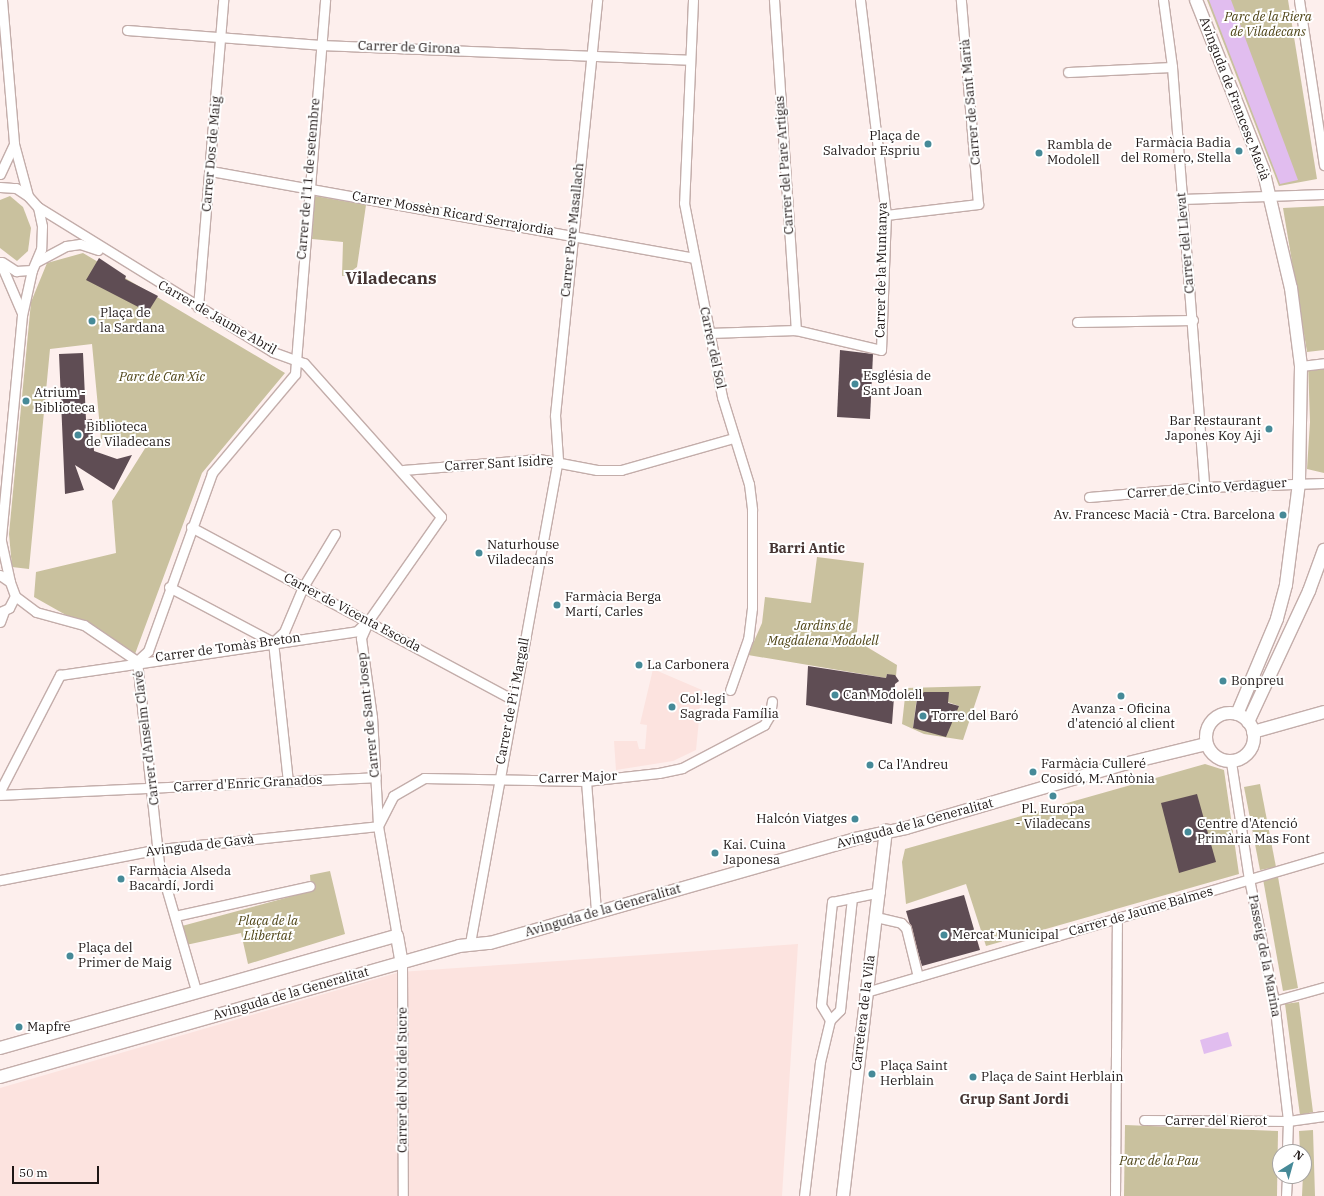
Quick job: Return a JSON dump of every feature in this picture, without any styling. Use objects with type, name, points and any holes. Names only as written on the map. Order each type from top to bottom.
[{"type":"street","points":[[2,0],[14,144],[28,196]]},
{"type":"street","name":"Carrer Dos de Maig","points":[[198,307],[211,171],[223,0]]},
{"type":"street","name":"Carrer de l'11 de setembre","points":[[297,359],[308,188],[325,0]]},
{"type":"street","name":"Carrer Pere Masallach","points":[[558,460],[555,415],[597,0]]},
{"type":"street","name":"Carrer del Sol","points":[[693,0],[684,203],[709,333],[733,438],[749,484],[754,560],[748,639],[730,690]]},
{"type":"street","name":"Carrer del Pare Artigas","points":[[774,0],[796,330]]},
{"type":"street","name":"Carrer de la Muntanya","points":[[796,330],[880,350],[886,215],[860,0]]},
{"type":"street","name":"Carrer de Sant Marià","points":[[886,215],[978,204],[961,0]]},
{"type":"street","name":"Carrer del Llevat","points":[[1163,0],[1172,67],[1193,320],[1204,487]]},
{"type":"street","name":"Avinguda de Francesc Macià","points":[[1196,0],[1261,162],[1291,288],[1301,366],[1298,483],[1282,601],[1237,714]]},
{"type":"street","points":[[1299,0],[1324,165]]},
{"type":"street","name":"Carrer de Girona","points":[[128,30],[320,45],[690,60]]},
{"type":"street","points":[[1068,72],[1172,67]]},
{"type":"street","points":[[0,174],[14,144]]},
{"type":"street","name":"Carrer Mossèn Ricard Serrajordia","points":[[211,171],[694,258]]},
{"type":"street","points":[[0,187],[16,188],[28,196],[38,206],[42,240],[22,315],[1,544],[10,582],[15,596],[36,612],[84,625],[138,661]]},
{"type":"street","points":[[1182,199],[1324,194]]},
{"type":"street","name":"Carrer de Jaume Abril","points":[[38,206],[115,257],[273,352],[297,359]]},
{"type":"street","name":"Carrer de Jaume Abril","points":[[34,266],[66,246],[80,244],[115,257]]},
{"type":"street","points":[[0,261],[16,271],[34,266]]},
{"type":"street","points":[[0,261],[22,315]]},
{"type":"street","points":[[1077,322],[1193,320]]},
{"type":"street","points":[[709,333],[796,330]]},
{"type":"street","points":[[297,359],[402,473]]},
{"type":"street","name":"Carrer d'Anselm Clavé","points":[[196,990],[159,863],[160,849],[138,661],[148,651],[169,587],[212,473],[295,374],[297,359]]},
{"type":"street","points":[[1301,366],[1324,363]]},
{"type":"street","name":"Carrer Sant Isidre","points":[[402,473],[558,460],[590,469],[621,470],[733,438]]},
{"type":"street","name":"Carrer de Pi i Margall","points":[[470,943],[497,780],[514,700],[558,460]]},
{"type":"street","name":"Carrer de Sant Josep","points":[[397,936],[378,826],[376,778],[361,638],[369,620],[441,517],[402,473]]},
{"type":"street","name":"Carrer de Cinto Verdaguer","points":[[1089,496],[1204,487],[1324,483]]},
{"type":"street","name":"Carrer de Vicenta Escoda","points":[[191,527],[303,587],[369,620],[514,700]]},
{"type":"street","points":[[273,642],[284,632],[303,587],[335,534]]},
{"type":"street","points":[[1251,727],[1237,714],[1224,714],[1213,720],[1206,731],[1206,744],[1216,757],[1232,762],[1249,752],[1251,727],[1310,591],[1324,550]]},
{"type":"street","points":[[0,575],[10,582]]},
{"type":"street","points":[[169,587],[273,642]]},
{"type":"street","points":[[0,622],[2,612],[15,596]]},
{"type":"street","name":"Carrer de Tomàs Breton","points":[[0,791],[60,675],[138,661],[356,631],[369,620]]},
{"type":"street","points":[[273,642],[288,782]]},
{"type":"street","name":"Carrer Major","points":[[378,826],[388,801],[416,781],[586,781],[682,768],[757,729],[768,721],[772,701]]},
{"type":"street","points":[[1251,727],[1324,712]]},
{"type":"street","name":"Avinguda de la Generalitat","points":[[0,1077],[470,943],[490,944],[596,912],[1206,744]]},
{"type":"street","name":"Passeig de la Marina","points":[[1232,762],[1249,880],[1274,1001],[1288,1121],[1287,1144]]},
{"type":"street","name":"Carrer d'Enric Granados","points":[[0,795],[376,778]]},
{"type":"street","points":[[586,781],[596,912]]},
{"type":"street","name":"Avinguda de Gavà","points":[[0,880],[160,849],[378,826]]},
{"type":"street","name":"Carretera de la Vila","points":[[843,1196],[886,831]]},
{"type":"street","name":"Carrer de Jaume Balmes","points":[[866,992],[1324,857]]},
{"type":"street","points":[[175,916],[310,886]]},
{"type":"street","points":[[830,1020],[821,1006],[832,902],[880,892]]},
{"type":"street","name":"Carretera de la Vila","points":[[804,1196],[820,1062],[830,1020],[840,1010],[852,898]]},
{"type":"street","points":[[876,917],[901,923],[906,928],[918,977]]},
{"type":"street","points":[[1115,1196],[1117,919]]},
{"type":"street","points":[[0,1048],[196,990],[397,936],[402,963]]},
{"type":"street","name":"Carrer del Noi del Sucre","points":[[402,963],[403,1196]]},
{"type":"street","points":[[1274,1001],[1324,987]]},
{"type":"street","name":"Carrer del Rierot","points":[[1144,1120],[1288,1121],[1324,1116]]},
{"type":"street","points":[[1286,1196],[1287,1184]]},
{"type":"shaded area","points":[[1209,0],[1231,0],[1298,180],[1280,184]]},
{"type":"shaded area","name":"Col·legi Sagrada Família","points":[[653,669],[702,690],[696,750],[673,761],[616,770],[614,741],[637,741],[639,749],[645,749],[647,725],[640,724]]},
{"type":"shaded area","points":[[798,944],[782,1196],[0,1196],[0,1088],[400,972]]},
{"type":"shaded area","points":[[1228,1032],[1232,1046],[1204,1054],[1200,1040]]},
{"type":"green space","name":"Parc de la Riera de Viladecans","points":[[1207,0],[1288,0],[1317,179],[1279,186]]},
{"type":"green space","points":[[10,196],[23,207],[31,228],[28,251],[17,261],[0,248],[0,200]]},
{"type":"green space","points":[[315,196],[366,205],[357,267],[346,275],[342,276],[343,242],[312,239]]},
{"type":"green space","points":[[1324,206],[1324,350],[1307,352],[1283,208]]},
{"type":"green space","name":"Parc de Can Xic","points":[[83,253],[285,373],[202,473],[135,654],[34,597],[36,572],[116,553],[112,501],[149,442],[101,439],[92,344],[50,349],[29,569],[12,567],[9,534],[31,302],[47,263]]},
{"type":"green space","points":[[1308,362],[1324,362],[1324,473],[1307,469],[1310,422]]},
{"type":"green space","name":"Jardins de Magdalena Modolell","points":[[817,557],[864,563],[856,640],[867,641],[867,647],[897,665],[896,676],[887,674],[886,678],[748,655],[762,623],[765,597],[811,603]]},
{"type":"green space","points":[[981,686],[963,740],[924,734],[902,724],[906,688]],"holes":[[[924,692],[948,692],[942,700],[959,706],[913,728],[917,696],[924,695]]]},
{"type":"green space","points":[[1205,764],[1224,770],[1239,874],[986,946],[966,884],[906,904],[902,862],[905,849]]},
{"type":"green space","points":[[1260,784],[1276,867],[1260,870],[1244,787]]},
{"type":"green space","name":"Plaça de la Llibertat","points":[[330,871],[345,934],[248,964],[241,933],[186,945],[182,926],[311,891],[310,875]]},
{"type":"green space","points":[[1278,877],[1298,988],[1283,991],[1263,879]]},
{"type":"green space","points":[[1299,1002],[1313,1112],[1300,1115],[1285,1004]]},
{"type":"green space","name":"Parc de la Pau","points":[[1125,1125],[1278,1131],[1278,1144],[1272,1144],[1272,1184],[1277,1184],[1277,1196],[1124,1196]]},
{"type":"green space","points":[[1313,1130],[1315,1196],[1302,1196],[1303,1184],[1312,1184],[1312,1144],[1300,1144],[1299,1131]]},
{"type":"building","points":[[99,258],[126,276],[125,279],[158,296],[148,312],[86,280]]},
{"type":"building","name":"Església de Sant Joan","points":[[840,350],[873,354],[870,419],[837,417]]},
{"type":"building","name":"Biblioteca de Viladecans","points":[[83,353],[86,420],[92,419],[94,451],[117,459],[132,455],[114,490],[75,465],[84,490],[65,494],[59,354]]},
{"type":"building","name":"Can Modolell","points":[[808,666],[886,678],[887,674],[895,675],[899,681],[895,684],[892,724],[806,705]]},
{"type":"building","name":"Torre del Baró","points":[[924,692],[949,692],[948,703],[959,706],[946,737],[913,728],[917,699]]},
{"type":"building","name":"Centre d'Atenció Primària Mas Font","points":[[1197,794],[1216,862],[1179,873],[1161,803]]},
{"type":"building","name":"Mercat Municipal","points":[[964,895],[980,950],[922,966],[906,911]]},
{"type":"place","name":"Plaça de Salvador Espriu","points":[[928,144]]},
{"type":"place","name":"Farmàcia Badia del Romero, Stella","points":[[1239,151]]},
{"type":"place","name":"Rambla de Modolell","points":[[1039,153]]},
{"type":"place","name":"Plaça de la Sardana","points":[[92,321]]},
{"type":"place","name":"Església de Sant Joan","points":[[855,384]]},
{"type":"place","name":"Atrium - Biblioteca","points":[[26,401]]},
{"type":"place","name":"Bar Restaurant Japones Koy Aji","points":[[1269,429]]},
{"type":"place","name":"Biblioteca de Viladecans","points":[[78,435]]},
{"type":"place","name":"Av. Francesc Macià - Ctra. Barcelona","points":[[1283,515]]},
{"type":"place","name":"Naturhouse Viladecans","points":[[479,553]]},
{"type":"place","name":"Farmàcia Berga Martí, Carles","points":[[557,605]]},
{"type":"place","name":"La Carbonera","points":[[639,665]]},
{"type":"place","name":"Bonpreu","points":[[1223,681]]},
{"type":"place","name":"Can Modolell","points":[[835,695]]},
{"type":"place","name":"Avanza - Oficina d'atenció al client","points":[[1121,696]]},
{"type":"place","name":"Col·legi Sagrada Família","points":[[672,707]]},
{"type":"place","name":"Torre del Baró","points":[[923,716]]},
{"type":"place","name":"Ca l'Andreu","points":[[870,765]]},
{"type":"place","name":"Farmàcia Culleré Cosidó, M. Antònia","points":[[1033,772]]},
{"type":"place","name":"Pl. Europa - Viladecans","points":[[1053,796]]},
{"type":"place","name":"Halcón Viatges","points":[[855,819]]},
{"type":"place","name":"Centre d'Atenció Primària Mas Font","points":[[1188,832]]},
{"type":"place","name":"Kai. Cuina Japonesa","points":[[715,853]]},
{"type":"place","name":"Farmàcia Alseda Bacardí, Jordi","points":[[121,879]]},
{"type":"place","name":"Mercat Municipal","points":[[944,935]]},
{"type":"place","name":"Plaça del Primer de Maig","points":[[70,956]]},
{"type":"place","name":"Mapfre","points":[[19,1027]]},
{"type":"place","name":"Plaça Saint Herblain","points":[[872,1074]]},
{"type":"place","name":"Plaça de Saint Herblain","points":[[973,1077]]},
{"type":"district","name":"Viladecans","points":[[391,279]]},
{"type":"district","name":"Barri Antic","points":[[807,548]]},
{"type":"district","name":"Grup Sant Jordi","points":[[1014,1099]]}]
